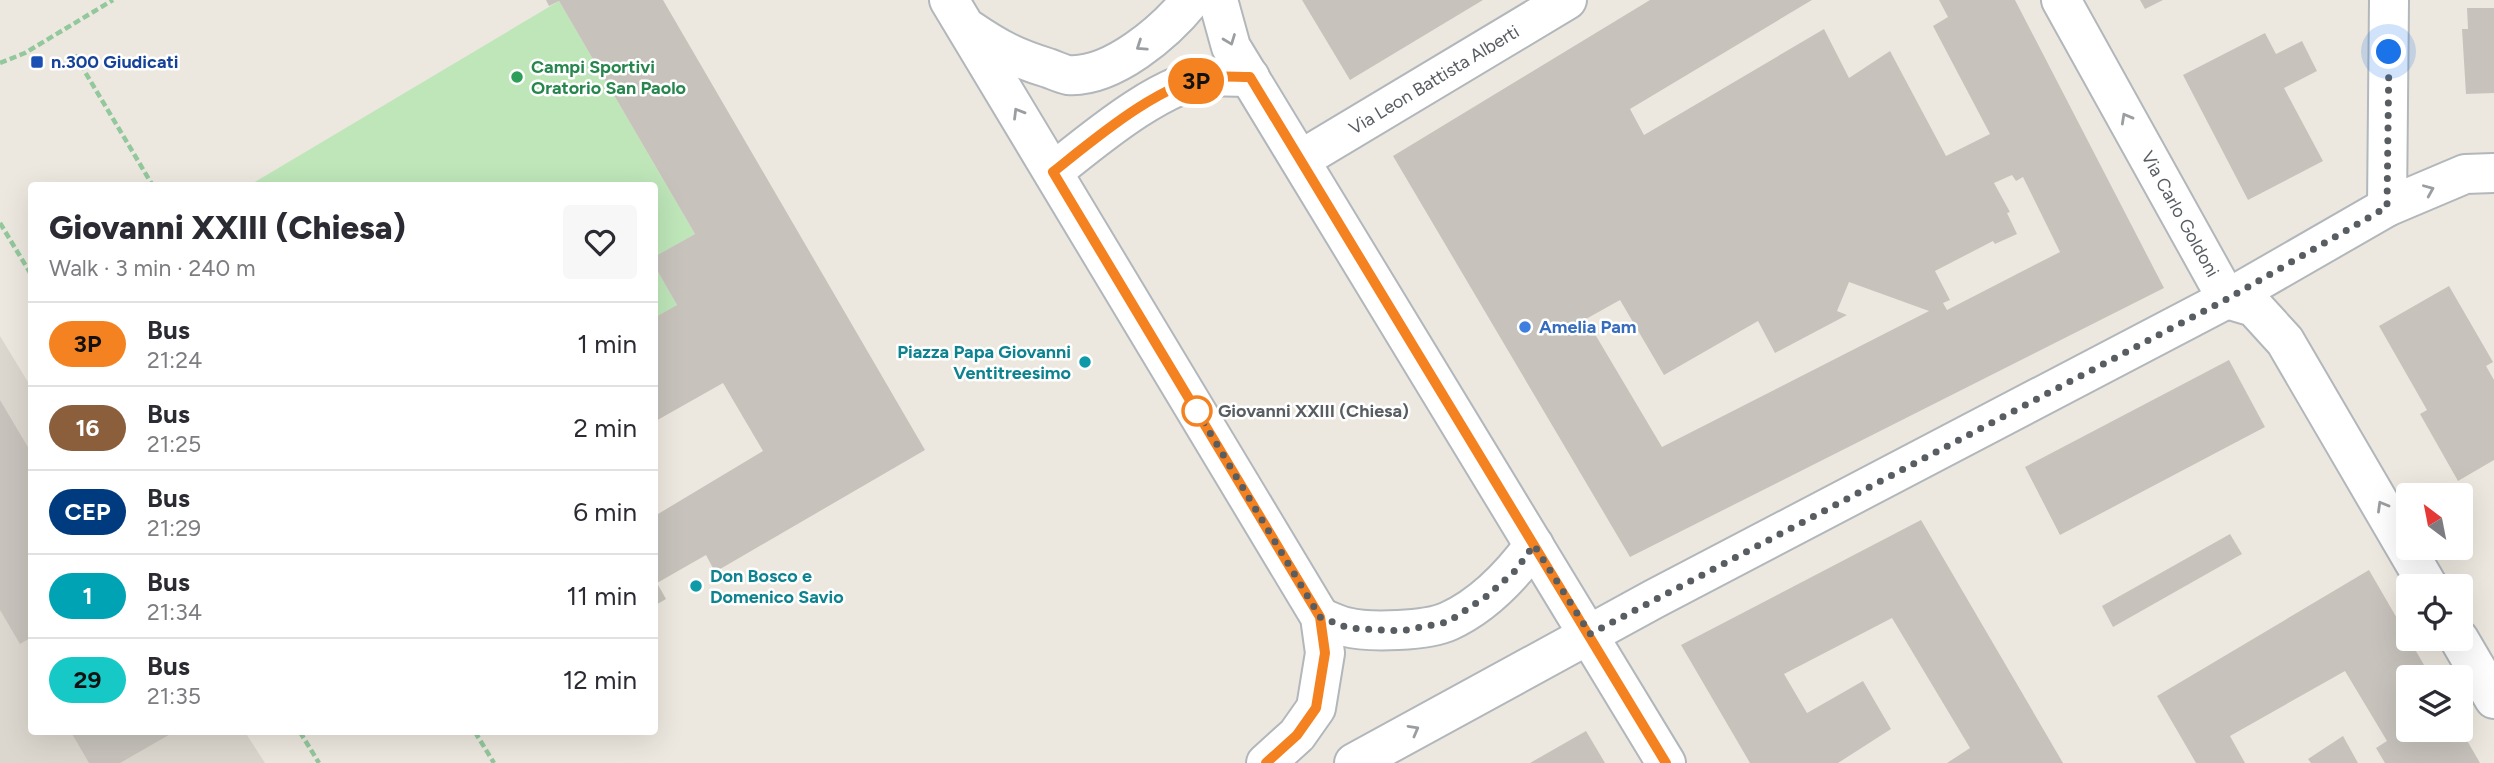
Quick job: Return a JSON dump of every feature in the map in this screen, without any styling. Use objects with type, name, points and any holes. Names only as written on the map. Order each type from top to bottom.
[{"type":"street","points":[[957,14],[1002,52],[1067,75],[1091,73],[1117,62],[1150,40],[1191,0]]},
{"type":"street","points":[[1218,0],[1231,47],[1666,763]]},
{"type":"street","name":"Via Leon Battista Alberti","points":[[1300,160],[1567,0]]},
{"type":"street","name":"Via Carlo Goldoni","points":[[2061,0],[2227,299]]},
{"type":"street","points":[[2387,207],[2389,0]]},
{"type":"street","points":[[957,14],[1320,617],[1325,653],[1316,708],[1297,735],[1266,763]]},
{"type":"street","points":[[1053,172],[1143,106],[1171,89],[1209,77],[1250,77]]},
{"type":"street","points":[[1354,763],[1590,634],[2227,299],[2387,207],[2465,174],[2494,173]]},
{"type":"street","points":[[2227,299],[2254,307],[2285,341],[2421,574]]},
{"type":"street","points":[[1320,617],[1348,628],[1401,631],[1448,622],[1487,596],[1516,570],[1534,545]]},
{"type":"street","points":[[2466,651],[2494,699]]},
{"type":"path","points":[[0,63],[25,53],[113,0]]},
{"type":"path","points":[[75,55],[151,182]]},
{"type":"path","points":[[0,223],[28,269]]},
{"type":"path","points":[[302,735],[319,763]]},
{"type":"path","points":[[477,735],[494,763]]},
{"type":"shaded area","points":[[0,336],[28,382],[28,735],[247,735],[265,763],[0,763]]},
{"type":"green space","name":"Campi Sportivi Oratorio San Paolo","points":[[559,1],[695,234],[658,255],[658,182],[255,182]]},
{"type":"green space","points":[[658,272],[677,305],[658,316]]},
{"type":"building","points":[[546,0],[663,0],[925,450],[715,572],[706,555],[658,582],[658,514],[763,451],[723,383],[658,420],[658,316],[677,305],[658,272],[658,255],[695,234],[559,1],[549,6]]},
{"type":"building","points":[[1302,0],[1483,0],[1350,80]]},
{"type":"building","points":[[1650,0],[1812,0],[1630,109],[1644,135],[1824,29],[1849,78],[1890,51],[1946,156],[1990,134],[1933,26],[1948,17],[1939,0],[2015,0],[2164,288],[1630,557],[1393,156]],"holes":[[[2012,175],[2016,181],[2023,177],[2060,252],[1947,310],[1943,303],[1950,300],[1935,271],[1993,241],[1995,244],[2017,234],[2007,213],[2010,212],[1994,183]],[[1849,282],[1929,311],[1662,447],[1586,319],[1620,300],[1664,375],[1758,321],[1775,353],[1847,315],[1837,311]]]},
{"type":"building","points":[[2140,0],[2163,0],[2145,9]]},
{"type":"building","points":[[2467,8],[2494,8],[2494,93],[2466,94],[2462,29],[2468,29]]},
{"type":"building","points":[[2265,33],[2276,54],[2302,41],[2317,71],[2284,88],[2323,161],[2248,200],[2183,75]]},
{"type":"building","points":[[2449,286],[2493,362],[2486,366],[2494,380],[2494,460],[2458,481],[2420,414],[2427,410],[2379,326]]},
{"type":"building","points":[[2229,360],[2265,427],[2060,535],[2025,467]]},
{"type":"building","points":[[0,400],[28,447],[28,639],[20,644],[0,610]]},
{"type":"building","points":[[1921,520],[2063,763],[1947,763],[1970,748],[1892,618],[1784,674],[1807,713],[1863,681],[1891,729],[1838,763],[1750,763],[1681,645]]},
{"type":"building","points":[[2230,534],[2242,554],[2113,627],[2102,606]]},
{"type":"building","points":[[2369,570],[2396,617],[2396,651],[2416,651],[2424,665],[2396,665],[2396,742],[2468,742],[2480,763],[2385,763],[2376,748],[2387,741],[2345,671],[2230,736],[2245,763],[2196,763],[2157,696]]},
{"type":"building","points":[[658,585],[666,599],[658,604]]},
{"type":"building","points":[[1586,731],[1605,763],[1530,763]]},
{"type":"building","points":[[73,735],[169,735],[120,763],[89,763]]},
{"type":"building","points":[[2343,736],[2358,763],[2311,763],[2308,759]]},
{"type":"bus line","name":"3P","points":[[1266,763],[1297,735],[1316,708],[1325,653],[1320,617],[1053,172],[1143,106],[1171,89],[1209,77],[1250,77],[1666,763]]},
{"type":"place","name":"n.300 Giudicati","points":[[37,62]]},
{"type":"place","name":"Campi Sportivi Oratorio San Paolo","points":[[517,77]]},
{"type":"place","name":"Amelia Pam","points":[[1525,327]]},
{"type":"place","name":"Piazza Papa Giovanni Ventitreesimo","points":[[1085,362]]},
{"type":"place","name":"Giovanni XXIII (Chiesa)","points":[[1197,411]]},
{"type":"place","name":"Don Bosco e Domenico Savio","points":[[696,586]]},
{"type":"route","points":[[1197,411],[1194,406],[1320,617],[1348,628],[1401,631],[1448,622],[1487,596],[1516,570],[1534,545],[1590,634],[2227,299],[2387,207],[2389,52]]}]
